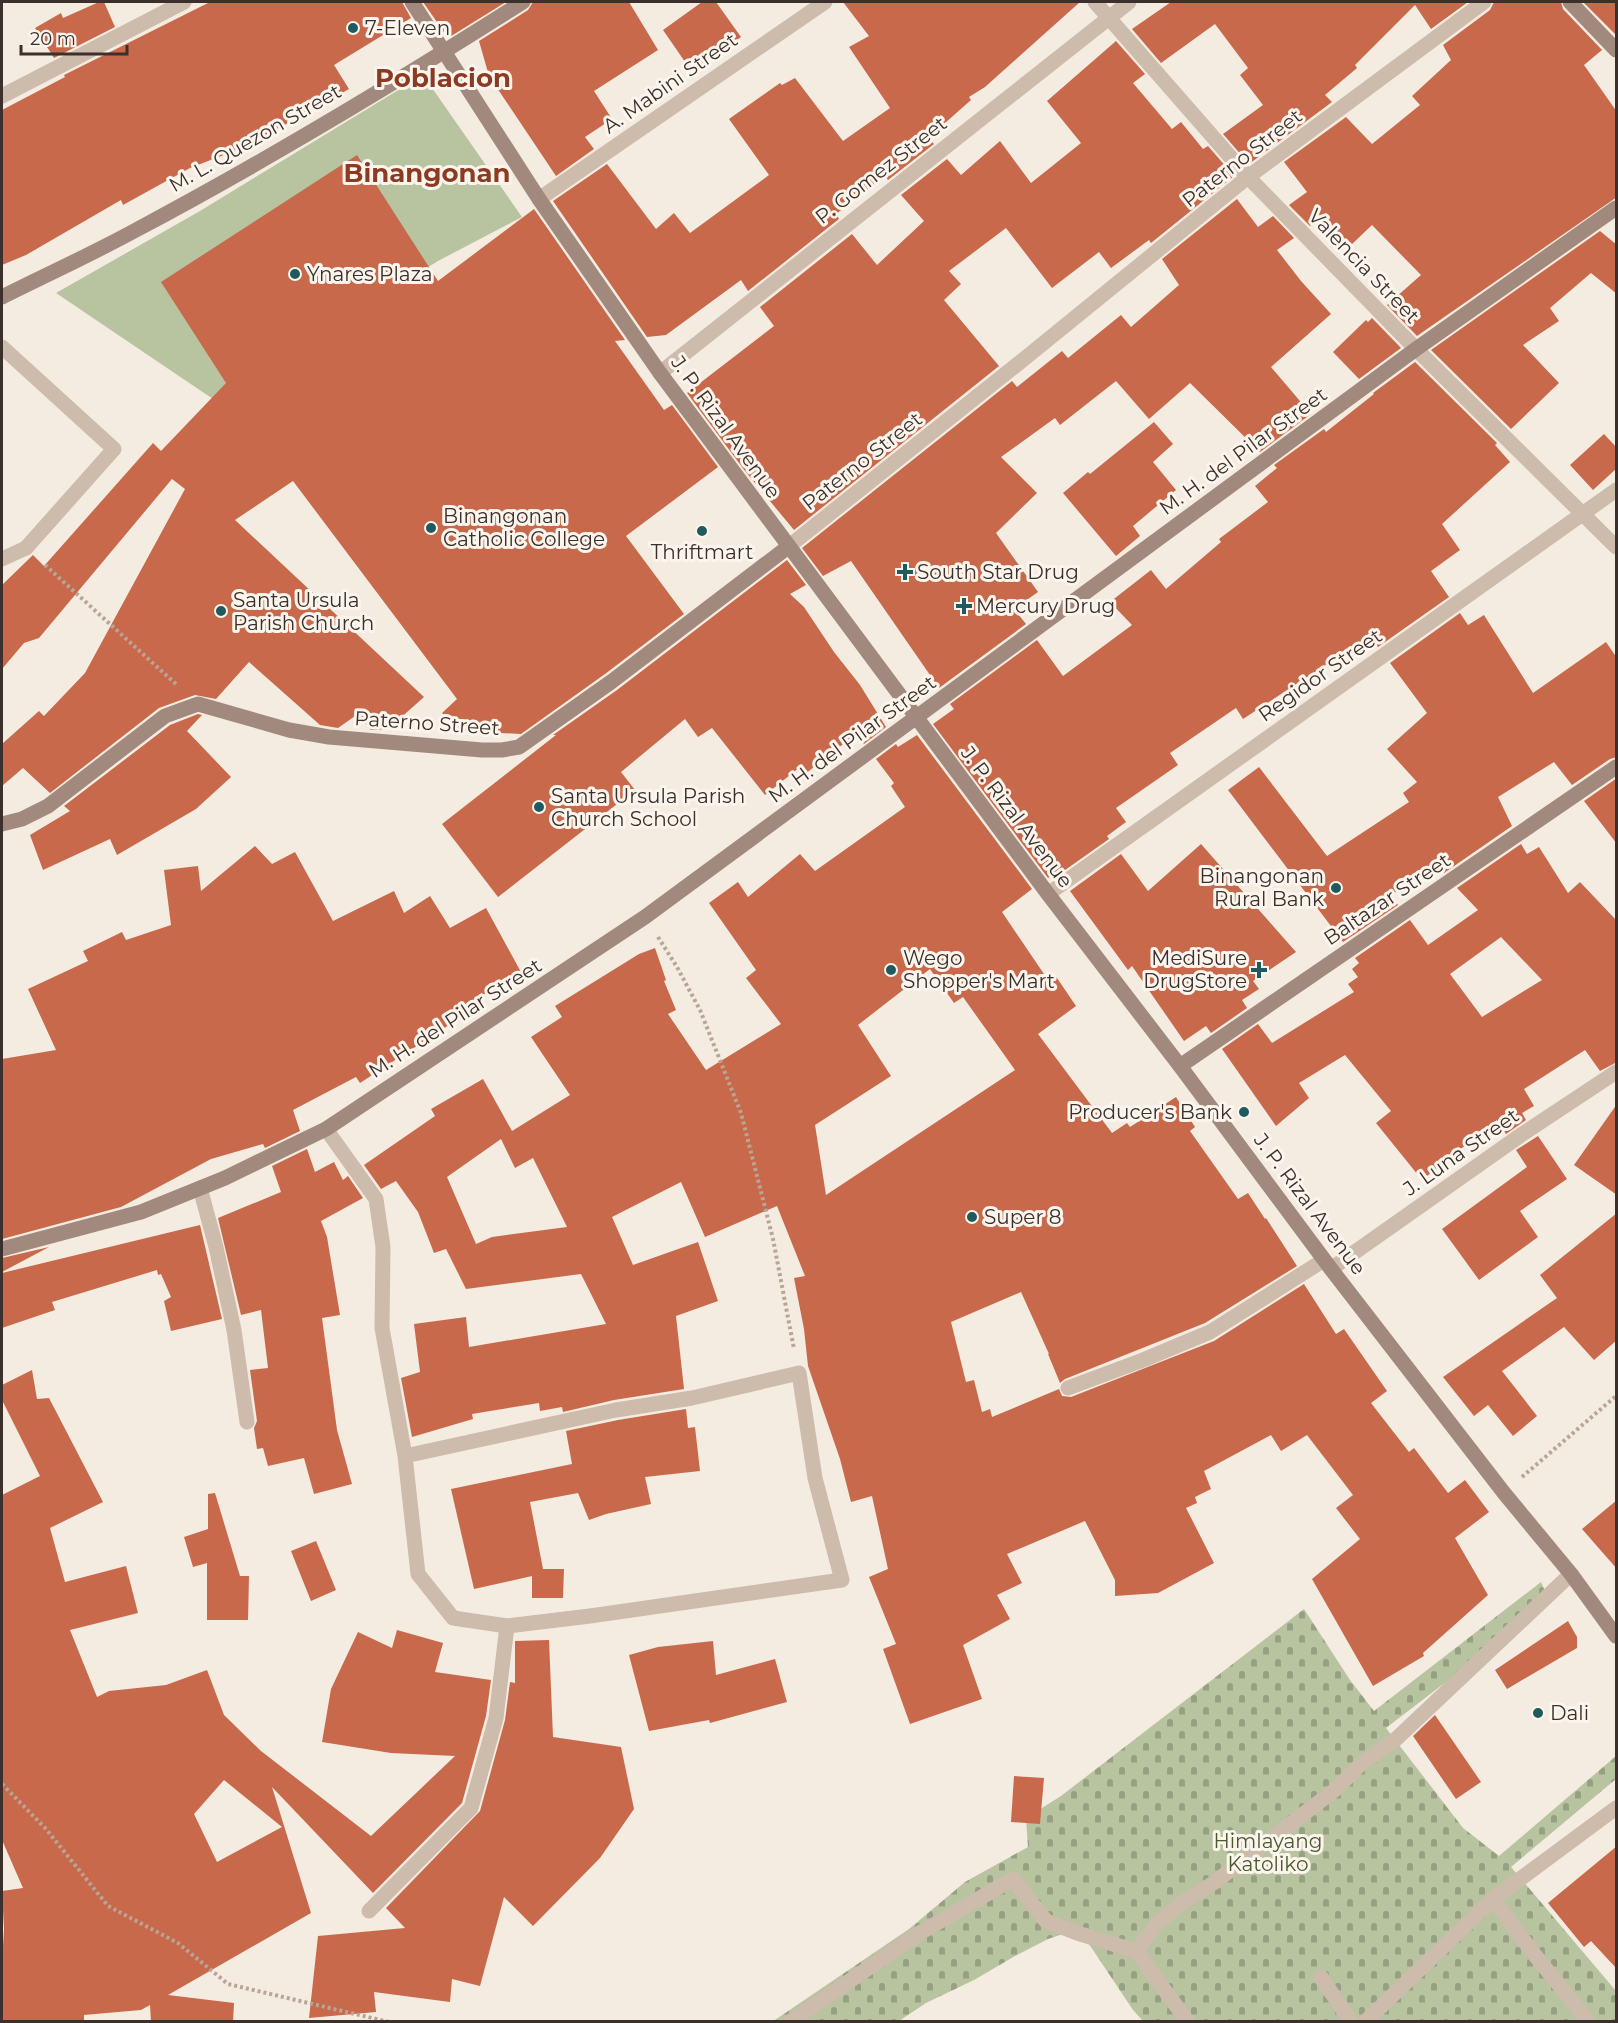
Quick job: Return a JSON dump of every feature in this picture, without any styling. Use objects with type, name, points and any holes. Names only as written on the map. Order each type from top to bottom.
[{"type":"street","points":[[2,96],[184,2]]},
{"type":"street","name":"J. P. Rizal Avenue","points":[[412,2],[539,199],[660,373],[1048,894],[1328,1264],[1617,1636]]},
{"type":"street","name":"M. L. Quezon Street","points":[[2,297],[135,230],[287,145],[444,52],[523,2]]},
{"type":"street","name":"A. Mabini Street","points":[[539,199],[825,2]]},
{"type":"street","name":"Valencia Street","points":[[1095,2],[1248,177],[1416,350],[1617,547]]},
{"type":"street","name":"P. Gomez Street","points":[[660,373],[1129,2]]},
{"type":"street","name":"Paterno Street","points":[[198,704],[289,730],[329,737],[482,750],[519,747],[611,682],[788,546],[1024,359],[1248,177],[1484,2]]},
{"type":"street","points":[[1570,2],[1617,50]]},
{"type":"street","name":"M. H. del Pilar Street","points":[[2,1249],[141,1212],[225,1178],[326,1129],[645,917],[1416,350],[1617,208]]},
{"type":"street","points":[[2,347],[114,449],[26,548],[2,559]]},
{"type":"street","name":"Regidor Street","points":[[1048,894],[1617,490]]},
{"type":"street","points":[[2,824],[22,819],[48,806],[165,716],[198,704]]},
{"type":"street","name":"Baltazar Street","points":[[1180,1066],[1617,767]]},
{"type":"street","name":"J. Luna Street","points":[[1068,1388],[1210,1332],[1328,1264],[1617,1072]]},
{"type":"street","points":[[326,1129],[376,1199],[384,1247],[382,1328],[405,1456],[418,1574],[453,1618],[507,1626],[842,1580],[815,1478],[799,1373],[692,1398],[616,1410],[405,1456]]},
{"type":"street","points":[[200,1188],[216,1247],[234,1330],[247,1422]]},
{"type":"street","points":[[1136,1951],[1165,1918],[1336,1788],[1363,1762],[1395,1740],[1571,1574]]},
{"type":"street","points":[[369,1911],[471,1808],[496,1718],[507,1626]]},
{"type":"street","points":[[1365,2022],[1493,1899],[1617,1808]]},
{"type":"street","points":[[790,2022],[918,1934],[1013,1879],[1046,1921],[1136,1951],[1188,2022]]},
{"type":"street","points":[[1493,1899],[1534,1954],[1590,2022]]},
{"type":"street","points":[[1321,1977],[1351,2022]]},
{"type":"path","points":[[26,548],[198,704]]},
{"type":"path","points":[[645,917],[677,967],[700,1010],[741,1113],[773,1239],[799,1373]]},
{"type":"path","points":[[1504,1493],[1617,1396]]},
{"type":"path","points":[[2,1784],[46,1829],[108,1906],[178,1943],[228,1984],[389,2022]]},
{"type":"green space","points":[[423,75],[522,217],[438,261],[213,399],[56,293],[200,211]]},
{"type":"green space","name":"Himlayang Katoliko","points":[[1541,1582],[1550,1602],[1386,1728],[1463,1828],[1499,1856],[1616,1756],[1616,1779],[1511,1867],[1616,1991],[1616,2021],[1143,2021],[1133,2010],[1089,1944],[1072,1931],[1048,1939],[1015,1956],[974,1980],[926,2003],[899,2021],[772,2022],[909,1929],[965,1882],[1028,1847],[1026,1818],[1061,1796],[1304,1609],[1350,1680],[1374,1711]]},
{"type":"building","points":[[99,2],[104,2],[115,27],[54,58],[35,28],[61,13],[63,18]]},
{"type":"building","points":[[210,2],[402,2],[411,18],[334,65],[349,89],[247,146],[190,168],[123,205],[121,200],[26,255],[2,265],[2,110],[65,77],[64,75]]},
{"type":"building","points":[[423,2],[506,2],[448,38]]},
{"type":"building","points":[[533,2],[629,2],[658,50],[594,91],[612,119],[585,137],[594,149],[556,176],[489,76],[479,41],[528,10]]},
{"type":"building","points":[[702,2],[716,2],[741,37],[692,72],[663,30]]},
{"type":"building","points":[[843,2],[1080,2],[985,87],[969,97],[971,100],[928,138],[934,144],[888,180],[885,176],[836,214],[839,219],[748,291],[741,280],[666,335],[647,337],[553,201],[607,164],[656,229],[674,213],[690,233],[769,175],[729,119],[780,83],[782,85],[795,78],[843,141],[890,108],[849,47],[869,36]]},
{"type":"building","points":[[1171,2],[1468,2],[1431,29],[1415,5],[1355,65],[1357,68],[1325,95],[1332,102],[1249,164],[1223,134],[1263,105],[1240,75],[1248,68],[1215,24],[1161,63],[1132,29]]},
{"type":"building","points":[[1494,2],[1561,2],[1563,9],[1602,50],[1584,65],[1617,112],[1617,197],[1417,336],[1387,305],[1421,275],[1372,225],[1350,246],[1322,218],[1310,226],[1289,205],[1307,192],[1284,162],[1346,117],[1372,144],[1420,105],[1412,96],[1451,60],[1443,45],[1490,10]]},
{"type":"building","points":[[1583,2],[1617,2],[1617,36]]},
{"type":"building","points":[[1116,41],[1145,74],[1133,83],[1172,129],[1181,122],[1203,149],[1208,146],[1234,176],[1151,243],[1149,240],[1111,268],[1099,252],[1052,288],[1006,228],[949,271],[961,284],[944,300],[999,366],[794,530],[745,471],[687,393],[774,326],[760,307],[852,234],[877,265],[924,221],[901,195],[947,159],[961,175],[1000,141],[1031,183],[1081,143],[1047,101]]},
{"type":"building","points":[[357,155],[438,281],[534,209],[625,340],[615,341],[664,410],[672,405],[718,467],[626,536],[684,614],[521,734],[459,731],[442,713],[457,699],[293,481],[235,520],[424,697],[388,729],[371,730],[358,714],[338,728],[320,725],[249,662],[216,699],[195,695],[159,708],[50,793],[23,768],[2,786],[2,744],[39,711],[44,716],[85,673],[185,489],[172,479],[39,638],[24,643],[2,669],[2,585],[33,555],[44,566],[153,443],[161,451],[226,383],[161,282]]},
{"type":"building","points":[[1237,199],[1258,227],[1273,216],[1294,238],[1277,250],[1331,314],[1271,367],[1311,414],[1260,452],[1190,383],[1149,419],[1116,381],[1060,425],[1055,418],[1001,457],[1037,493],[996,533],[1038,592],[1014,609],[1026,624],[939,688],[851,561],[823,576],[802,548],[1012,381],[1017,387],[1062,351],[1068,358],[1121,315],[1131,327],[1179,285],[1162,259]]},
{"type":"building","points":[[1600,231],[1617,245],[1617,294],[1591,273],[1550,308],[1559,321],[1523,345],[1559,383],[1511,429],[1431,350]]},
{"type":"building","points":[[1372,318],[1401,348],[1359,379],[1333,352],[1366,320],[1368,322]]},
{"type":"building","points":[[1415,362],[1497,443],[1495,445],[1510,462],[1442,524],[1460,550],[1431,571],[1449,597],[1378,647],[1370,636],[1243,719],[1236,708],[1170,753],[1178,765],[1116,808],[1126,822],[1107,836],[1109,839],[1058,875],[1056,872],[1048,878],[933,724],[954,709],[950,704],[1037,640],[1063,676],[1132,625],[1110,602],[1151,570],[1166,589],[1221,542],[1219,539],[1268,502],[1255,486],[1277,468],[1274,465],[1324,429],[1326,432]]},
{"type":"building","points":[[1154,422],[1173,444],[1153,462],[1176,490],[1133,526],[1140,536],[1116,556],[1063,493]]},
{"type":"building","points":[[1604,434],[1617,448],[1617,468],[1593,490],[1570,465]]},
{"type":"building","points":[[787,560],[806,585],[790,594],[804,607],[834,652],[860,685],[886,727],[864,744],[856,734],[805,774],[800,767],[765,795],[712,728],[698,737],[685,719],[621,772],[635,790],[498,897],[442,824],[556,735],[553,735],[617,690]]},
{"type":"building","points":[[1460,613],[1468,625],[1484,615],[1533,693],[1606,642],[1617,658],[1617,757],[1610,759],[1572,785],[1554,762],[1498,797],[1512,826],[1444,873],[1437,865],[1391,895],[1398,905],[1343,942],[1228,790],[1259,767],[1327,856],[1409,802],[1403,793],[1417,782],[1387,749],[1427,713],[1390,663]]},
{"type":"building","points":[[198,714],[202,715],[187,731],[231,777],[196,809],[117,855],[110,839],[43,870],[30,835],[70,811],[64,806],[170,725]]},
{"type":"building","points":[[917,735],[1032,889],[1002,912],[1046,977],[1055,975],[1076,1006],[1038,1034],[1112,1133],[1127,1123],[1130,1127],[1176,1097],[1195,1127],[1190,1131],[1238,1199],[1248,1193],[1297,1266],[1205,1323],[1060,1383],[1021,1292],[951,1322],[966,1382],[974,1380],[982,1412],[990,1409],[992,1417],[1059,1389],[1062,1396],[1071,1397],[1214,1341],[1304,1284],[1336,1334],[1344,1329],[1387,1391],[1371,1403],[1409,1452],[1414,1448],[1448,1493],[1465,1480],[1489,1512],[1455,1538],[1488,1595],[1423,1653],[1424,1656],[1373,1686],[1312,1579],[1360,1539],[1336,1508],[1353,1495],[1307,1435],[1281,1451],[1271,1435],[1204,1471],[1211,1489],[1195,1497],[1197,1503],[1186,1508],[1214,1563],[1158,1593],[1115,1596],[1115,1580],[1085,1521],[1007,1554],[1022,1583],[997,1595],[1010,1619],[963,1645],[982,1699],[910,1724],[883,1649],[896,1644],[869,1577],[888,1569],[872,1496],[851,1502],[840,1459],[808,1366],[804,1329],[794,1278],[805,1276],[777,1206],[705,1237],[681,1182],[612,1217],[633,1265],[698,1242],[718,1301],[676,1316],[684,1389],[614,1400],[563,1412],[562,1407],[540,1411],[539,1403],[472,1414],[473,1419],[412,1437],[401,1378],[420,1372],[414,1324],[466,1317],[469,1347],[606,1324],[581,1274],[466,1289],[446,1249],[434,1253],[418,1212],[396,1181],[381,1189],[364,1165],[435,1116],[431,1109],[483,1079],[512,1131],[570,1095],[531,1037],[562,1017],[555,1006],[639,954],[655,948],[666,980],[664,981],[676,1010],[668,1014],[706,1070],[781,1024],[746,978],[756,970],[709,903],[738,882],[748,897],[800,854],[815,871],[905,807],[891,786],[894,783],[876,759],[896,744],[898,747]],"holes":[[[930,969],[954,1003],[963,997],[1015,1070],[826,1195],[815,1125],[891,1076],[858,1025]],[[501,1139],[515,1168],[533,1158],[567,1227],[492,1237],[476,1244],[447,1177]]]},
{"type":"building","points":[[1617,778],[1617,844],[1584,801]]},
{"type":"building","points":[[1201,844],[1296,952],[1253,981],[1259,989],[1242,1000],[1247,1008],[1211,1033],[1206,1026],[1184,1041],[1132,966],[1128,970],[1070,891],[1121,854],[1148,891]]},
{"type":"building","points":[[1521,844],[1527,854],[1539,847],[1568,893],[1580,882],[1617,921],[1617,1062],[1600,1071],[1585,1050],[1524,1089],[1534,1106],[1522,1113],[1526,1120],[1506,1134],[1497,1120],[1422,1180],[1376,1123],[1391,1111],[1345,1055],[1299,1083],[1309,1098],[1276,1126],[1222,1049],[1258,1024],[1272,1043],[1354,992],[1348,984],[1358,977],[1352,969],[1359,963],[1355,958],[1410,920],[1428,945],[1478,910],[1457,888]],"holes":[[[1501,937],[1542,980],[1482,1017],[1450,974]]]},
{"type":"building","points":[[255,846],[272,864],[295,852],[333,921],[394,891],[404,913],[430,896],[450,928],[486,908],[522,974],[447,1014],[452,1023],[360,1083],[356,1077],[293,1110],[300,1131],[265,1148],[263,1144],[211,1159],[121,1207],[2,1239],[2,1059],[56,1050],[28,989],[88,961],[83,951],[122,932],[126,940],[171,925],[164,870],[198,866],[201,891]]},
{"type":"building","points":[[1617,1104],[1617,1195],[1574,1165]]},
{"type":"building","points":[[1538,1136],[1567,1179],[1520,1211],[1538,1237],[1479,1280],[1442,1229],[1527,1167],[1516,1150]]},
{"type":"building","points":[[307,1149],[315,1172],[334,1162],[343,1180],[348,1176],[363,1198],[321,1221],[327,1237],[340,1315],[322,1318],[337,1430],[352,1484],[314,1494],[304,1458],[268,1466],[263,1448],[257,1449],[254,1428],[257,1421],[250,1370],[268,1368],[261,1310],[241,1315],[218,1218],[281,1192],[272,1166]]},
{"type":"building","points":[[1617,1213],[1617,1340],[1594,1360],[1564,1327],[1502,1371],[1537,1416],[1513,1436],[1488,1405],[1474,1416],[1443,1377],[1557,1298],[1540,1275]]},
{"type":"building","points":[[200,1225],[222,1319],[171,1331],[164,1301],[171,1297],[157,1270],[52,1302],[55,1310],[2,1328],[2,1273]]},
{"type":"building","points":[[49,1247],[2,1272],[2,1258]]},
{"type":"building","points":[[32,1370],[37,1399],[49,1398],[103,1502],[50,1528],[65,1582],[126,1566],[138,1613],[70,1630],[97,1697],[109,1691],[166,1685],[207,1670],[224,1715],[261,1751],[371,1836],[455,1756],[391,1753],[322,1742],[331,1689],[358,1632],[392,1648],[397,1630],[443,1643],[435,1672],[491,1680],[486,1716],[462,1803],[373,1893],[272,1787],[311,1913],[168,1995],[234,2003],[233,2022],[151,2022],[150,2005],[141,2010],[84,2015],[84,2022],[2,2022],[4,1929],[2,1891],[23,1888],[2,1840],[2,1495],[40,1476],[2,1400],[2,1385]],"holes":[[[224,1780],[282,1827],[217,1862],[194,1814]]]},
{"type":"building","points":[[686,1409],[688,1428],[695,1427],[700,1471],[645,1477],[651,1504],[589,1520],[578,1493],[530,1502],[543,1569],[564,1569],[563,1598],[532,1598],[532,1576],[474,1589],[451,1489],[572,1464],[566,1431]]},
{"type":"building","points":[[215,1493],[240,1576],[249,1576],[248,1620],[207,1620],[207,1563],[193,1567],[184,1537],[208,1529],[208,1494]]},
{"type":"building","points":[[1617,1500],[1617,1569],[1582,1529]]},
{"type":"building","points":[[316,1541],[336,1590],[311,1601],[291,1551]]},
{"type":"building","points":[[1568,1621],[1577,1637],[1577,1648],[1507,1689],[1495,1670]]},
{"type":"building","points":[[549,1640],[553,1737],[621,1747],[634,1809],[600,1858],[533,1926],[504,1897],[480,1986],[452,1979],[450,2002],[374,1992],[376,2012],[309,2018],[318,1936],[405,1928],[386,1908],[480,1811],[505,1720],[510,1682],[515,1683],[515,1641]]},
{"type":"building","points":[[713,1641],[716,1675],[775,1659],[787,1702],[710,1723],[709,1720],[649,1731],[629,1655],[658,1647]]},
{"type":"building","points":[[1435,1715],[1481,1782],[1456,1799],[1413,1736]]},
{"type":"building","points":[[1014,1776],[1044,1778],[1040,1824],[1011,1822]]},
{"type":"building","points":[[1617,1846],[1617,1969],[1591,1941],[1584,1947],[1548,1903]]},
{"type":"place","name":"7-Eleven","points":[[353,28]]},
{"type":"place","name":"Ynares Plaza","points":[[295,274]]},
{"type":"place","name":"Binangonan Catholic College","points":[[431,528]]},
{"type":"place","name":"Thriftmart","points":[[702,531]]},
{"type":"place","name":"South Star Drug","points":[[905,572]]},
{"type":"place","name":"Mercury Drug","points":[[964,606]]},
{"type":"place","name":"Santa Ursula Parish Church","points":[[221,611]]},
{"type":"place","name":"Santa Ursula Parish Church School","points":[[539,807]]},
{"type":"place","name":"Binangonan Rural Bank","points":[[1336,888]]},
{"type":"place","name":"Wego Shopper's Mart","points":[[891,970]]},
{"type":"place","name":"MediSure DrugStore","points":[[1259,970]]},
{"type":"place","name":"Producer's Bank","points":[[1244,1112]]},
{"type":"place","name":"Super 8","points":[[972,1217]]},
{"type":"place","name":"Dali","points":[[1538,1713]]},
{"type":"district","name":"Poblacion","points":[[443,78]]},
{"type":"district","name":"Binangonan","points":[[427,173]]}]
